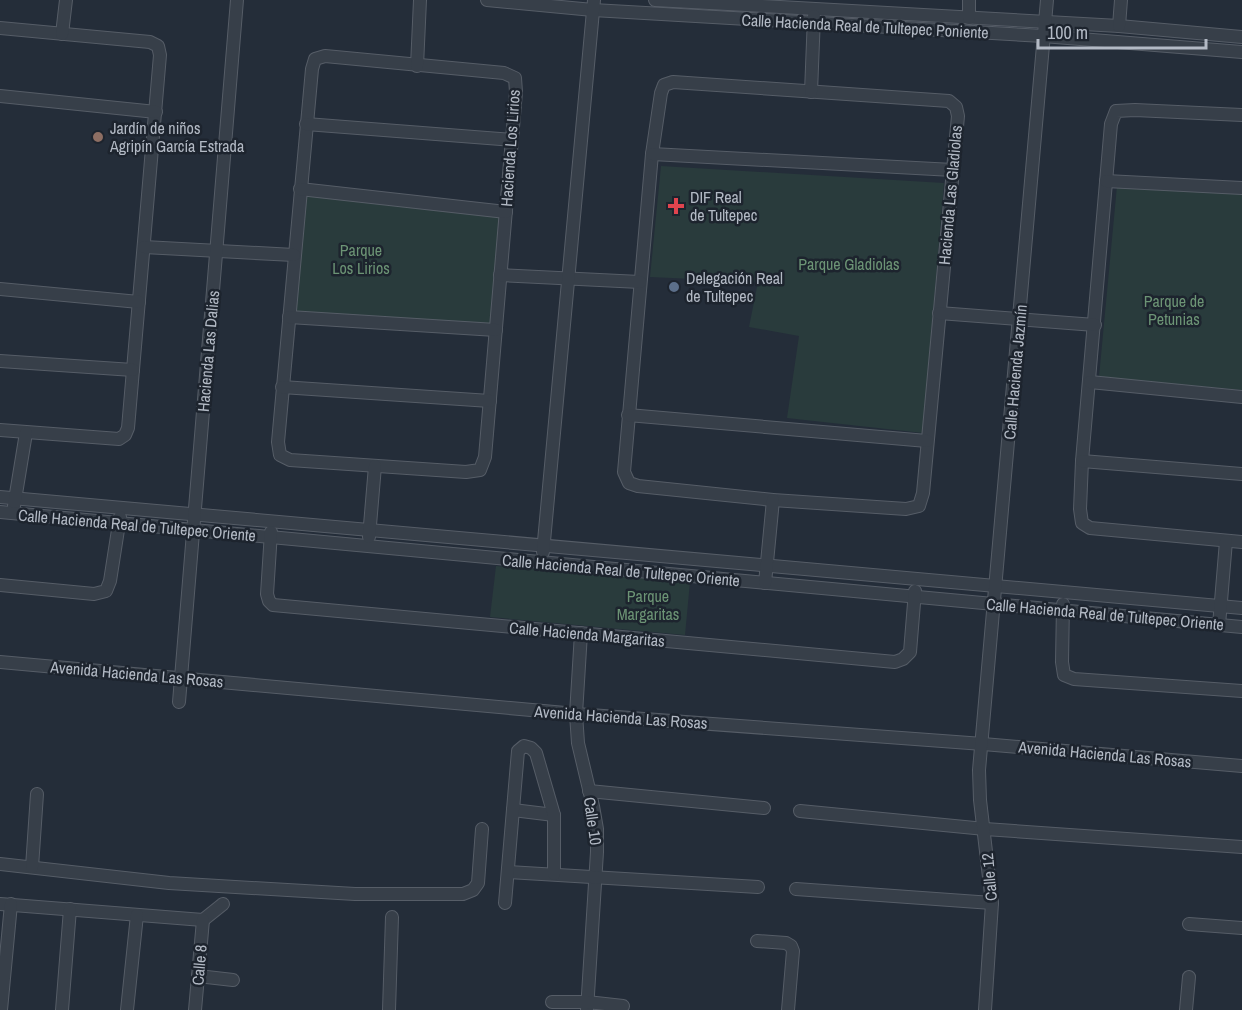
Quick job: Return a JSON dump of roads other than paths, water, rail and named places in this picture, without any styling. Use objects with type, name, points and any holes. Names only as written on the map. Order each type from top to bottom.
[{"type":"street","points":[[62,34],[66,0]]},
{"type":"street","name":"Hacienda Las Dalias","points":[[179,702],[237,0]]},
{"type":"street","points":[[417,66],[420,0]]},
{"type":"street","name":"Calle Hacienda Real de Tultepec Poniente","points":[[488,0],[593,5],[814,23],[1043,36],[1242,52]]},
{"type":"street","name":"Calle Hacienda Real de Tultepec Poniente","points":[[655,0],[1119,26],[1242,37]]},
{"type":"street","points":[[969,0],[969,18]]},
{"type":"street","name":"Calle Hacienda Jazmín","points":[[983,744],[1047,0]]},
{"type":"street","points":[[1119,26],[1121,0]]},
{"type":"street","points":[[542,562],[593,5]]},
{"type":"street","points":[[811,93],[814,10]]},
{"type":"street","points":[[0,28],[150,42],[158,46],[160,55],[126,435],[119,439],[0,430]]},
{"type":"street","name":"Hacienda Los Lirios","points":[[325,56],[504,73],[515,78],[516,92],[485,457],[480,470],[466,472],[290,460],[280,454],[278,442],[282,387],[306,124],[312,69],[315,59],[325,56]]},
{"type":"street","name":"Hacienda Las Gladiolas","points":[[673,82],[949,101],[956,107],[958,116],[923,494],[919,506],[906,509],[773,500],[638,486],[628,483],[624,472],[628,415],[652,154],[661,93],[664,85],[673,82]]},
{"type":"street","points":[[0,96],[156,112]]},
{"type":"street","points":[[1242,115],[1116,111],[1111,124],[1082,461],[1080,509],[1082,522],[1090,528],[1242,542]]},
{"type":"street","points":[[306,124],[512,140]]},
{"type":"street","points":[[652,154],[952,170]]},
{"type":"street","points":[[1106,181],[1242,188]]},
{"type":"street","points":[[300,189],[506,212]]},
{"type":"street","points":[[144,247],[294,255]]},
{"type":"street","points":[[500,275],[640,282]]},
{"type":"street","points":[[0,289],[139,302]]},
{"type":"street","points":[[939,313],[1095,325]]},
{"type":"street","points":[[289,316],[496,330]]},
{"type":"street","points":[[0,361],[133,370]]},
{"type":"street","points":[[1090,382],[1242,397]]},
{"type":"street","points":[[282,387],[489,401]]},
{"type":"street","points":[[628,415],[927,441]]},
{"type":"street","points":[[13,513],[26,433]]},
{"type":"street","points":[[1082,461],[1242,474]]},
{"type":"street","points":[[368,546],[375,466]]},
{"type":"street","points":[[0,497],[1242,608]]},
{"type":"street","points":[[765,583],[773,500]]},
{"type":"street","points":[[0,585],[94,594],[106,591],[110,581],[121,508]]},
{"type":"street","name":"Calle Hacienda Real de Tultepec Oriente","points":[[0,512],[1242,627]]},
{"type":"street","name":"Calle Hacienda Margaritas","points":[[273,522],[267,594],[273,605],[895,662],[903,659],[910,652],[917,579]]},
{"type":"street","points":[[1219,625],[1226,541]]},
{"type":"street","points":[[1064,592],[1062,662],[1064,675],[1074,679],[1242,691]]},
{"type":"street","name":"Calle 10","points":[[581,633],[576,714],[581,763],[597,829],[587,1006]]},
{"type":"street","name":"Avenida Hacienda Las Rosas","points":[[0,662],[576,714],[1242,766]]},
{"type":"street","name":"Calle 12","points":[[983,744],[980,800],[992,903],[985,1010]]},
{"type":"street","points":[[505,903],[518,751],[521,747],[531,748],[536,753],[554,815],[554,874]]},
{"type":"street","points":[[589,791],[764,808]]},
{"type":"street","points":[[32,867],[37,794]]},
{"type":"street","points":[[513,810],[554,815]]},
{"type":"street","points":[[800,811],[985,829],[1242,847]]},
{"type":"street","points":[[0,864],[133,880],[355,894],[463,894],[473,890],[478,883],[482,829]]},
{"type":"street","points":[[507,872],[758,887]]},
{"type":"street","points":[[796,889],[992,903]]},
{"type":"street","points":[[1,1010],[6,904],[203,920],[223,904]]},
{"type":"street","points":[[62,1010],[70,909]]},
{"type":"street","points":[[127,1010],[137,915]]},
{"type":"street","points":[[389,1010],[392,917]]},
{"type":"street","name":"Calle 8","points":[[195,1010],[203,920]]},
{"type":"street","points":[[1188,924],[1242,928]]},
{"type":"street","points":[[758,941],[786,943],[791,946],[793,951],[788,1010]]},
{"type":"street","points":[[198,976],[233,980]]},
{"type":"street","points":[[1185,1010],[1189,977]]},
{"type":"street","points":[[552,1002],[587,1006],[623,1006]]},
{"type":"place","name":"Jardín de niños Agripín García Estrada","points":[[98,137]]},
{"type":"place","name":"DIF Real de Tultepec","points":[[676,206]]},
{"type":"place","name":"Delegación Real de Tultepec","points":[[674,287]]},
{"type":"park label","name":"Parque Los Lirios","points":[[361,259]]},
{"type":"park label","name":"Parque Gladiolas","points":[[849,264]]},
{"type":"park label","name":"Parque de Petunias","points":[[1174,310]]},
{"type":"park label","name":"Parque Margaritas","points":[[648,605]]}]
